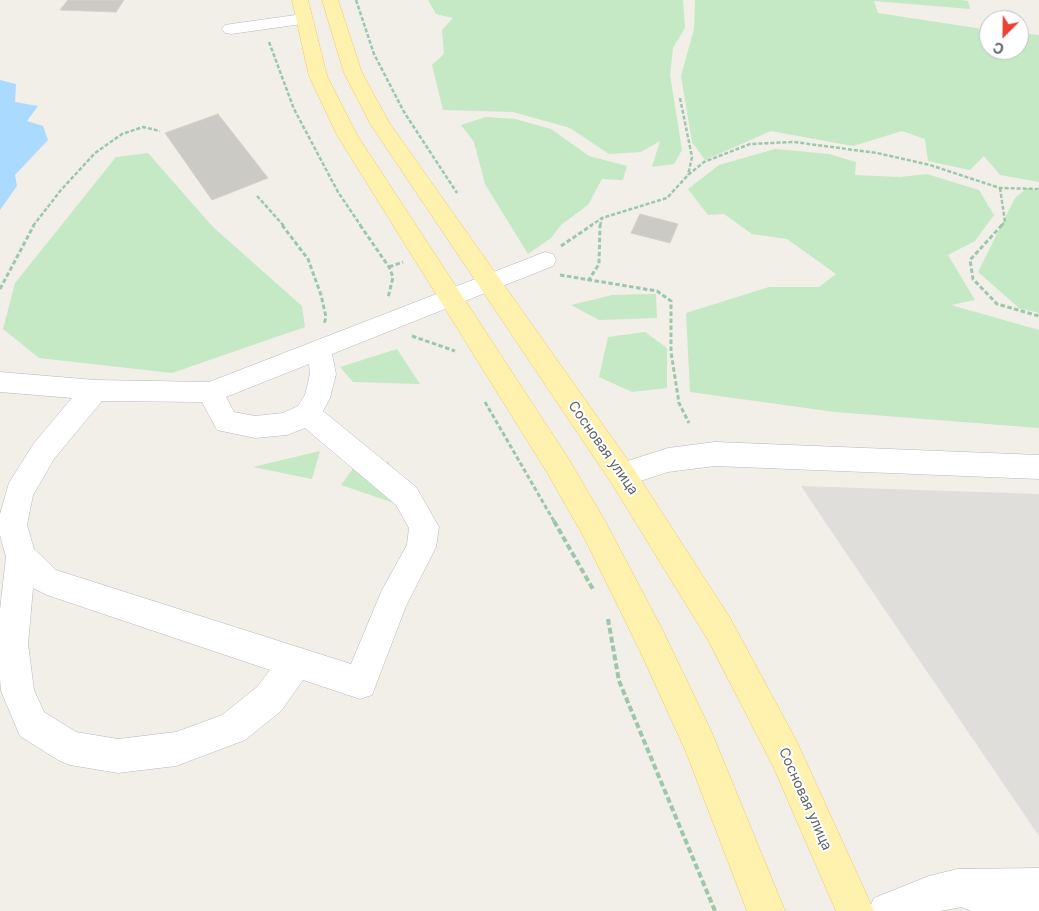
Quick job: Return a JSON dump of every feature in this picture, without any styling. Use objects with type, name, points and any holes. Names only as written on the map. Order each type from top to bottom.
[{"type":"main road","points":[[300,0],[318,76],[347,136],[451,295],[558,466],[595,530],[647,631],[700,745],[766,911]]},
{"type":"main road","name":"Сосновая улица","points":[[330,0],[353,73],[381,125],[490,280],[622,474],[719,630],[785,754],[855,911]]},
{"type":"lane","points":[[231,29],[303,19]]},
{"type":"lane","points":[[0,382],[95,390],[210,392],[451,295],[538,263]]},
{"type":"lane","points":[[210,392],[226,422],[255,428],[287,424],[306,414],[317,398],[323,374],[319,349]]},
{"type":"lane","points":[[95,390],[44,451],[19,492],[12,525],[21,557],[12,644],[18,690],[32,724],[70,748],[118,756],[176,749],[233,728],[269,699],[296,662]]},
{"type":"lane","points":[[21,557],[46,580],[360,683],[393,600],[422,547],[424,527],[406,496],[306,414]]},
{"type":"lane","points":[[622,474],[668,460],[715,454],[1039,468]]},
{"type":"lane","points":[[887,911],[929,895],[957,888],[1039,887]]},
{"type":"lane","points":[[957,888],[993,899],[1022,911]]},
{"type":"path","points":[[256,26],[258,32],[272,44],[294,109],[338,192],[389,267],[393,277],[387,302],[408,334],[456,352]]},
{"type":"path","points":[[680,98],[692,157],[688,175]]},
{"type":"path","points":[[0,289],[29,232],[61,190],[95,153],[122,134],[144,127],[160,131]]},
{"type":"path","points":[[566,241],[602,218],[667,198],[688,175],[704,162],[750,144],[794,142],[877,153],[930,165],[1000,188],[1039,189]]},
{"type":"path","points":[[1000,188],[1005,222],[970,260],[973,279],[997,304],[1039,316]]},
{"type":"path","points":[[257,196],[293,238],[308,259],[321,295],[326,317],[319,349]]},
{"type":"path","points":[[588,280],[599,264],[601,246],[599,231],[602,218]]},
{"type":"path","points":[[538,263],[551,273],[656,291],[671,301],[672,352],[679,403],[689,423]]},
{"type":"path","points":[[481,394],[598,599]]},
{"type":"path","points":[[608,616],[619,681],[715,911]]},
{"type":"shaded area","points":[[801,486],[1039,494],[1039,836],[825,522]]},
{"type":"green space","points":[[428,0],[683,0],[685,28],[673,48],[670,75],[682,150],[674,164],[652,167],[660,141],[641,152],[609,154],[570,128],[513,112],[443,110],[432,65],[444,54],[442,30],[453,18],[436,14]]},
{"type":"green space","points":[[695,0],[968,1],[970,9],[874,1],[878,13],[979,28],[979,60],[1029,60],[1029,34],[1039,35],[1039,182],[1000,175],[984,156],[970,170],[928,161],[925,139],[902,131],[853,146],[771,131],[705,160],[692,142],[681,76],[694,29]]},
{"type":"green space","points":[[486,117],[515,119],[551,129],[589,156],[627,166],[623,180],[602,179],[588,205],[561,225],[551,238],[528,254],[485,184],[474,142],[461,125]]},
{"type":"green space","points":[[775,149],[829,154],[856,162],[855,175],[900,177],[927,174],[979,190],[994,215],[975,241],[948,255],[975,300],[951,305],[1039,330],[1039,428],[835,412],[690,392],[686,313],[769,287],[819,287],[836,274],[787,239],[752,234],[724,214],[708,215],[688,189],[719,165]]},
{"type":"green space","points":[[148,153],[213,227],[302,306],[305,327],[172,373],[39,358],[3,329],[15,283],[116,157]]},
{"type":"green space","points":[[1027,188],[1039,191],[1039,313],[1019,308],[978,272],[1015,198]]},
{"type":"green space","points":[[656,294],[657,318],[599,320],[571,305],[612,295]]},
{"type":"green space","points":[[645,332],[667,348],[667,388],[632,392],[599,377],[608,337]]},
{"type":"green space","points":[[397,349],[420,384],[353,382],[340,367]]},
{"type":"green space","points":[[320,451],[312,479],[253,467]]},
{"type":"green space","points":[[389,462],[397,504],[341,485],[357,463]]},
{"type":"water","points":[[0,80],[16,84],[15,102],[38,106],[27,121],[43,126],[48,140],[15,175],[17,186],[0,210]]},
{"type":"building","points":[[68,0],[124,0],[116,12],[60,10]]},
{"type":"building","points":[[218,114],[268,178],[212,200],[165,133]]},
{"type":"building","points":[[640,214],[678,224],[670,243],[631,233]]}]
